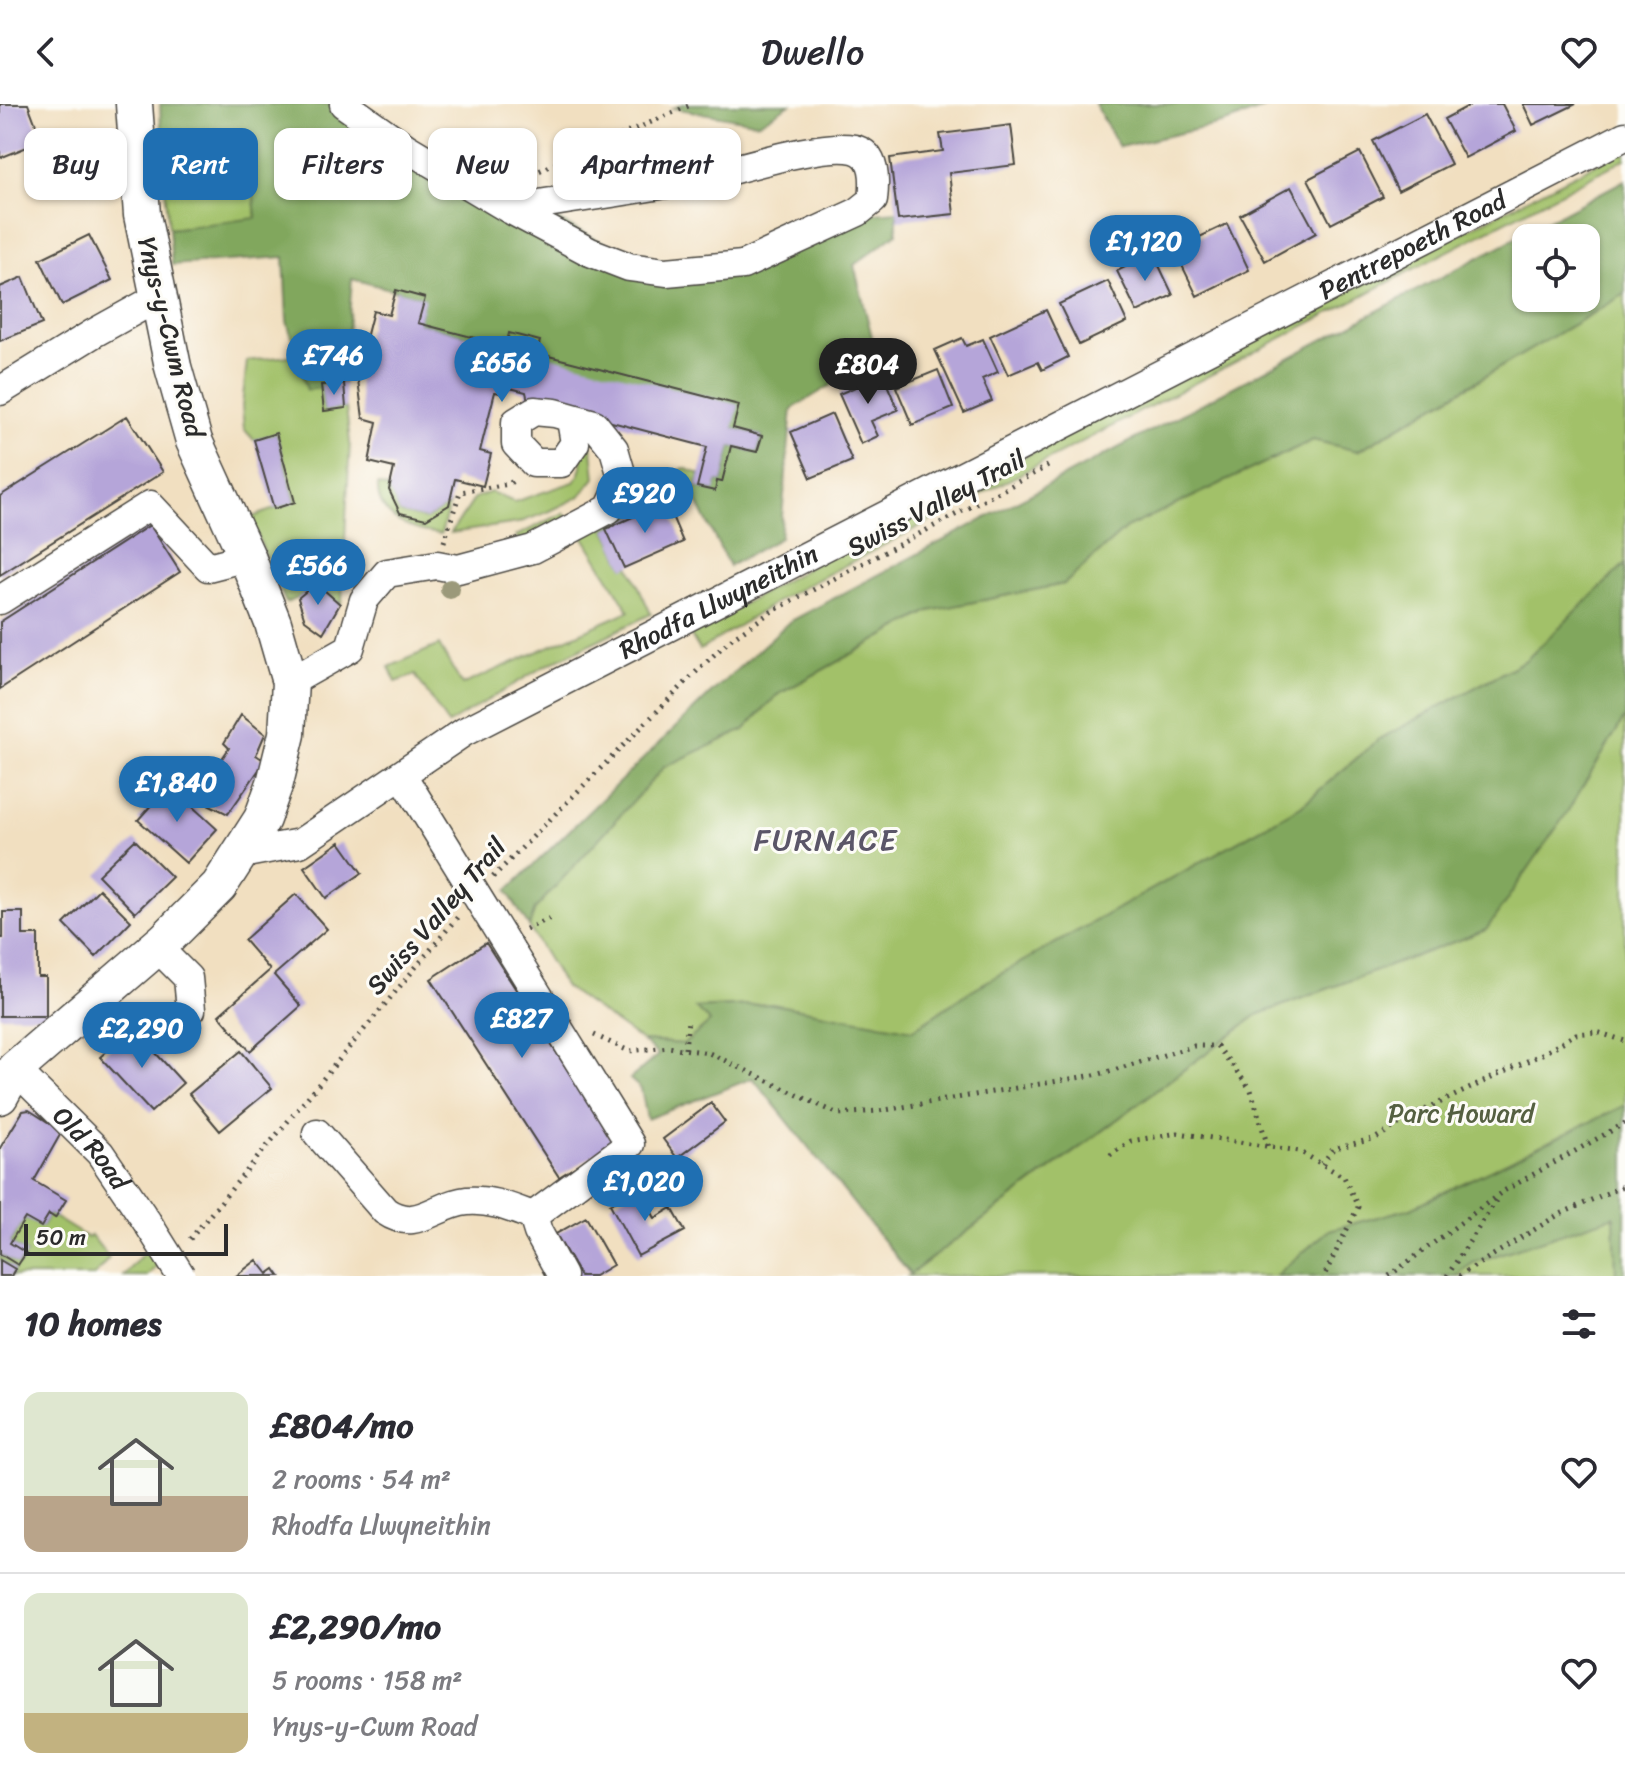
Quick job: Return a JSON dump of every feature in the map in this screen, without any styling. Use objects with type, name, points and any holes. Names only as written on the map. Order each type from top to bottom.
[{"type":"main road","name":"Ynys-y-Cwm Road","points":[[5,1074],[157,947],[219,886],[262,819],[287,734],[290,682],[273,623],[247,557],[194,441],[173,367],[142,215],[134,104]]},
{"type":"street","points":[[344,104],[428,161]]},
{"type":"street","name":"Pentrepoeth Road","points":[[1201,354],[1625,136]]},
{"type":"street","points":[[495,200],[509,209],[590,252],[629,267],[666,272],[743,265],[815,234],[858,212],[873,200],[875,181],[871,162],[856,149],[825,148],[700,177],[509,209]]},
{"type":"street","points":[[0,391],[157,298]]},
{"type":"street","name":"Rhodfa Llwyneithin","points":[[241,854],[300,843],[464,732],[1201,354]]},
{"type":"street","points":[[290,682],[350,648],[364,600],[387,573],[437,565],[458,569],[533,549],[609,509],[623,480],[614,449],[594,424],[571,420]]},
{"type":"street","points":[[0,600],[150,505],[208,567],[247,557]]},
{"type":"street","points":[[402,775],[560,1032],[597,1075],[630,1144],[533,1216]]},
{"type":"street","points":[[157,947],[188,978],[191,1010],[170,1033]]},
{"type":"street","name":"Old Road","points":[[5,1074],[100,1153],[181,1276]]},
{"type":"street","points":[[317,1133],[385,1211],[398,1220],[414,1219],[463,1201],[492,1201],[533,1216]]},
{"type":"street","points":[[533,1216],[538,1232],[562,1276]]},
{"type":"path","points":[[537,172],[693,104]]},
{"type":"path","name":"Swiss Valley Trail","points":[[188,1240],[476,894],[732,638],[771,612],[1052,464]]},
{"type":"path","points":[[437,565],[460,492],[509,484]]},
{"type":"path","points":[[685,1049],[688,1020]]},
{"type":"path","points":[[560,1032],[596,1036],[629,1051],[669,1047],[709,1053],[838,1114],[879,1111],[1100,1074],[1194,1046],[1217,1046],[1251,1090],[1268,1147]]},
{"type":"path","points":[[1322,1164],[1333,1149],[1376,1138],[1412,1116],[1544,1053],[1576,1034],[1597,1032],[1625,1041]]},
{"type":"path","points":[[1389,1276],[1502,1192],[1625,1123]]},
{"type":"path","points":[[1110,1155],[1131,1141],[1178,1133],[1299,1151],[1322,1164],[1344,1177],[1358,1207],[1324,1276]]},
{"type":"path","points":[[1459,1276],[1558,1215],[1625,1185]]},
{"type":"path","points":[[1447,1276],[1502,1192]]},
{"type":"green space","points":[[160,104],[359,104],[359,122],[371,128],[274,128],[274,200],[412,200],[412,148],[428,156],[428,200],[517,200],[666,274],[860,214],[897,211],[897,233],[854,265],[877,357],[792,409],[780,538],[729,566],[694,496],[697,487],[714,491],[717,481],[722,482],[731,446],[757,452],[762,436],[733,428],[537,353],[539,340],[509,333],[506,346],[418,323],[424,298],[352,279],[344,383],[307,390],[287,321],[284,257],[172,265],[169,229],[256,218],[258,128],[161,128]]},
{"type":"green space","points":[[684,104],[790,104],[759,123],[673,108]]},
{"type":"green space","points":[[1095,104],[1277,104],[1225,123],[1119,147]]},
{"type":"green space","points":[[1625,149],[1625,159],[784,597],[700,650],[690,634],[822,560]]},
{"type":"green space","points":[[1625,180],[1625,294],[1600,309],[1600,224],[1542,224]]},
{"type":"green space","points":[[166,200],[254,200],[256,219],[169,229]]},
{"type":"green space","points":[[1512,240],[1512,312],[1594,312],[1357,451],[1313,440],[1126,528],[1064,584],[929,611],[777,695],[744,730],[664,767],[535,909],[529,927],[507,891],[789,622]]},
{"type":"green space","points":[[1625,294],[1625,564],[1526,660],[1378,740],[1301,806],[972,990],[912,1030],[771,1004],[697,1008],[711,1022],[684,1044],[642,1041],[565,987],[529,927],[534,909],[664,767],[744,730],[777,695],[929,611],[1064,584],[1126,528],[1313,440],[1358,451],[1594,312],[1600,312],[1600,309]]},
{"type":"green space","points":[[297,355],[321,385],[324,410],[346,408],[350,442],[340,604],[316,584],[286,603],[250,518],[295,501],[276,434],[254,440],[244,429],[242,406],[247,361]]},
{"type":"green space","points":[[577,431],[592,449],[595,478],[579,497],[518,523],[451,533],[474,498],[491,492],[514,502],[574,482],[582,464]]},
{"type":"green space","points":[[684,468],[700,474],[694,496],[687,492],[606,529],[624,567],[629,565],[651,614],[543,667],[448,724],[415,675],[396,682],[389,667],[439,645],[462,685],[629,611],[577,526]]},
{"type":"green space","points":[[378,485],[389,488],[400,513],[426,519],[449,505],[441,534],[409,527],[390,515],[379,497]]},
{"type":"green space","points":[[564,513],[577,526],[524,552],[516,536]]},
{"type":"green space","points":[[1625,564],[1625,717],[1566,814],[1486,930],[1257,1015],[910,1274],[753,1078],[647,1119],[641,1089],[630,1079],[658,1055],[642,1041],[684,1044],[710,1022],[695,1008],[772,1004],[913,1030],[972,990],[1301,806],[1378,740],[1526,660]]},
{"type":"green space","name":"Parc Howard","points":[[1625,717],[1625,1276],[908,1276],[1257,1015],[1486,930]]},
{"type":"green space","points":[[1625,1105],[1625,1276],[1616,1276],[1614,1216],[1473,1263],[1455,1276],[1275,1276],[1329,1230],[1411,1208]]},
{"type":"green space","points":[[49,1214],[88,1238],[91,1235],[109,1258],[94,1276],[11,1276],[15,1269],[0,1260],[0,1255],[19,1265],[26,1253],[10,1243],[25,1218],[41,1227]]},
{"type":"green space","points":[[146,1250],[158,1265],[147,1276],[123,1276]]},
{"type":"building","points":[[0,104],[28,104],[37,128],[24,128],[24,148],[0,158]]},
{"type":"building","points":[[1472,104],[1502,104],[1516,131],[1465,158],[1444,119]]},
{"type":"building","points":[[1523,104],[1576,104],[1533,125]]},
{"type":"building","points":[[1425,114],[1451,164],[1398,191],[1373,141]]},
{"type":"building","points":[[1011,125],[1016,165],[949,173],[954,214],[898,220],[890,158],[943,151],[940,134]]},
{"type":"building","points":[[1360,152],[1383,197],[1331,224],[1308,179]]},
{"type":"building","points":[[1291,187],[1316,233],[1265,261],[1240,215]]},
{"type":"building","points":[[1227,224],[1249,270],[1197,296],[1174,249]]},
{"type":"building","points":[[89,235],[112,280],[62,305],[40,259]]},
{"type":"building","points":[[1153,253],[1173,295],[1137,312],[1117,271]]},
{"type":"building","points":[[23,277],[42,324],[0,341],[0,287]]},
{"type":"building","points":[[1108,281],[1127,322],[1079,345],[1059,304]]},
{"type":"building","points":[[396,290],[425,298],[418,323],[506,346],[509,333],[540,341],[537,353],[739,405],[733,428],[762,436],[757,452],[731,446],[722,482],[717,481],[715,491],[697,487],[707,447],[543,404],[529,405],[526,392],[502,386],[500,393],[495,392],[480,451],[491,454],[483,486],[455,479],[449,505],[426,519],[400,513],[389,490],[394,468],[369,462],[377,422],[363,418],[357,373],[373,311],[389,315]]},
{"type":"building","points":[[1046,310],[1068,357],[1042,370],[1038,362],[1008,375],[990,336]]},
{"type":"building","points":[[962,338],[966,346],[983,339],[998,372],[982,379],[992,401],[964,413],[935,350]]},
{"type":"building","points":[[938,370],[953,408],[912,425],[896,387]]},
{"type":"building","points":[[883,375],[898,410],[871,421],[878,436],[861,444],[839,394]]},
{"type":"building","points":[[344,383],[346,408],[324,411],[321,385]]},
{"type":"building","points":[[832,414],[852,461],[811,478],[791,432]]},
{"type":"building","points":[[127,416],[163,472],[0,575],[0,496]]},
{"type":"building","points":[[276,433],[295,502],[274,509],[254,440]]},
{"type":"building","points":[[666,502],[683,542],[624,568],[606,529]]},
{"type":"building","points":[[150,525],[180,572],[0,689],[0,622]]},
{"type":"building","points":[[327,555],[331,563],[322,568],[318,560]]},
{"type":"building","points":[[316,583],[340,604],[323,633],[305,620],[298,598]]},
{"type":"building","points":[[241,715],[265,734],[256,755],[265,761],[228,814],[196,798],[229,748],[224,743]]},
{"type":"building","points":[[169,785],[217,829],[186,863],[138,820]]},
{"type":"building","points":[[135,840],[172,877],[135,913],[98,875]]},
{"type":"building","points":[[340,842],[362,873],[326,898],[304,867]]},
{"type":"building","points":[[99,889],[131,921],[96,957],[64,924]]},
{"type":"building","points":[[296,894],[327,929],[274,975],[301,1006],[250,1051],[219,1015],[270,970],[244,940]]},
{"type":"building","points":[[3,912],[23,912],[23,935],[38,935],[38,977],[46,977],[46,1016],[0,1016]]},
{"type":"building","points":[[486,943],[614,1142],[559,1177],[431,979]]},
{"type":"building","points":[[133,1028],[183,1083],[151,1112],[100,1057]]},
{"type":"building","points":[[241,1051],[272,1088],[220,1131],[189,1094]]},
{"type":"building","points":[[711,1103],[725,1122],[677,1158],[663,1139]]},
{"type":"building","points":[[29,1110],[57,1128],[60,1135],[34,1181],[66,1200],[55,1218],[49,1214],[41,1227],[25,1218],[10,1243],[26,1253],[18,1265],[0,1254],[0,1148],[23,1111]]},
{"type":"building","points":[[639,1189],[655,1218],[672,1208],[685,1231],[638,1256],[610,1204]]},
{"type":"building","points":[[586,1217],[613,1265],[594,1276],[580,1276],[556,1234]]},
{"type":"building","points":[[0,1260],[15,1269],[11,1276],[0,1276]]},
{"type":"building","points":[[257,1260],[268,1274],[275,1269],[280,1276],[236,1276]]},
{"type":"district","name":"FURNACE","points":[[826,840]]}]
